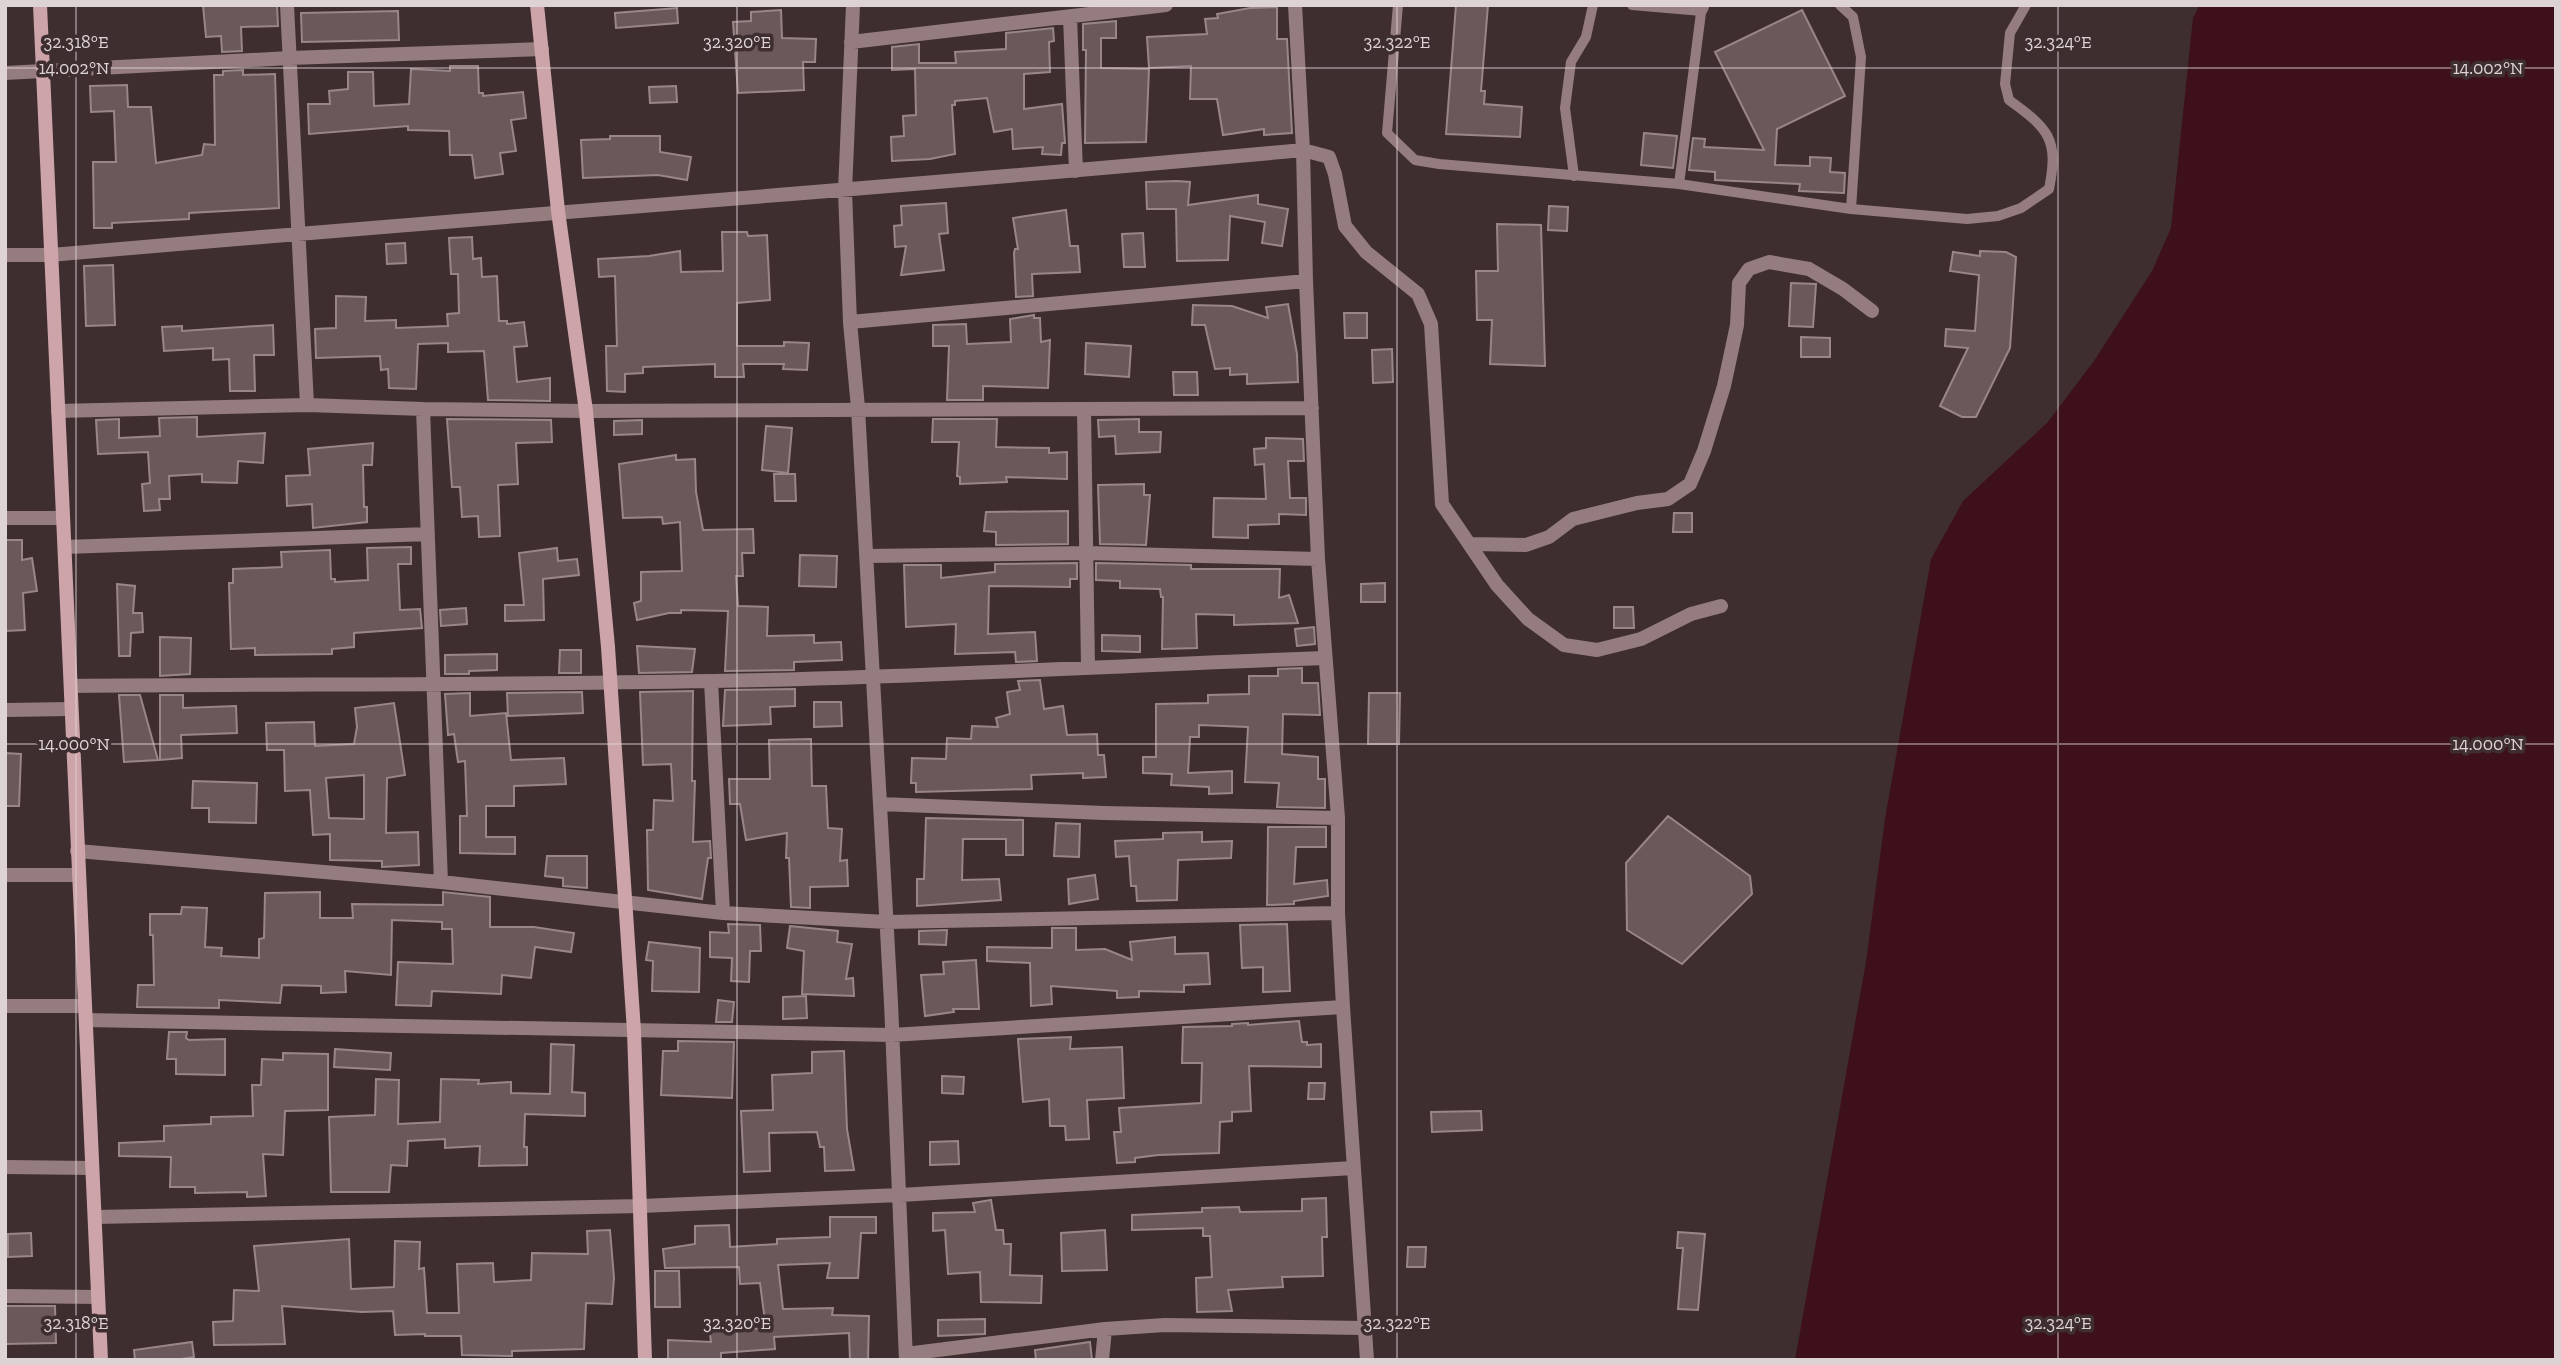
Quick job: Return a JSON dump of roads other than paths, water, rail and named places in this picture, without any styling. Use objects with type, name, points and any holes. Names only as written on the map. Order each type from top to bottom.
[{"type":"street","points":[[40,5],[101,1360]]},
{"type":"street","points":[[287,5],[307,405]]},
{"type":"street","points":[[537,5],[558,211],[586,411],[611,682],[634,1031],[645,1360]]},
{"type":"street","points":[[853,5],[845,191],[850,322],[858,408],[887,922],[906,1357],[1105,1329],[1165,1325],[1363,1328]]},
{"type":"street","points":[[850,42],[1166,5]]},
{"type":"street","points":[[1295,5],[1318,559],[1338,818],[1338,912],[1343,1007],[1367,1360]]},
{"type":"street","points":[[1070,17],[1076,171]]},
{"type":"street","points":[[5,73],[290,58],[542,49]]},
{"type":"street","points":[[5,255],[51,255],[558,211],[845,191],[1303,150],[1329,157],[1345,226],[1366,252],[1418,294],[1431,324],[1441,505],[1471,544],[1497,585],[1528,619],[1564,645],[1597,650],[1641,639],[1691,614],[1721,606]]},
{"type":"street","points":[[1471,544],[1526,545],[1549,537],[1573,519],[1637,503],[1668,499],[1690,484],[1704,451],[1724,386],[1737,325],[1739,283],[1749,269],[1769,262],[1809,269],[1843,289],[1872,311]]},
{"type":"street","points":[[850,322],[1306,281]]},
{"type":"street","points":[[58,411],[307,405],[423,410],[586,411],[1312,408]]},
{"type":"street","points":[[423,410],[441,882]]},
{"type":"street","points":[[1084,410],[1088,667]]},
{"type":"street","points":[[5,518],[63,518]]},
{"type":"street","points":[[65,547],[428,534]]},
{"type":"street","points":[[866,556],[1086,553],[1318,559]]},
{"type":"street","points":[[71,686],[711,681],[1324,658]]},
{"type":"street","points":[[711,681],[723,913]]},
{"type":"street","points":[[5,710],[71,709]]},
{"type":"street","points":[[880,804],[1104,813],[1338,818]]},
{"type":"street","points":[[77,851],[441,882],[723,913],[887,922],[1338,912]]},
{"type":"street","points":[[5,875],[78,875]]},
{"type":"street","points":[[5,1006],[85,1013],[634,1031],[892,1035],[1343,1007]]},
{"type":"street","points":[[5,1167],[92,1168]]},
{"type":"street","points":[[95,1217],[641,1206],[900,1195],[1353,1168]]},
{"type":"street","points":[[5,1296],[98,1297]]},
{"type":"street","points":[[1102,1360],[1105,1329]]},
{"type":"lane","points":[[1398,5],[1387,133],[1415,160],[1679,184],[1851,209],[1967,219],[1998,216],[2021,208],[2049,189],[2055,163],[2052,141],[2025,112],[2009,100],[2005,84],[2010,33],[2021,8]]},
{"type":"lane","points":[[1574,176],[1565,108],[1571,62],[1586,37],[1593,5]]},
{"type":"lane","points":[[1632,5],[1703,7],[1679,184]]},
{"type":"lane","points":[[1840,5],[1853,17],[1861,57],[1851,209]]},
{"type":"lane","points":[[1853,17],[1859,5]]}]
